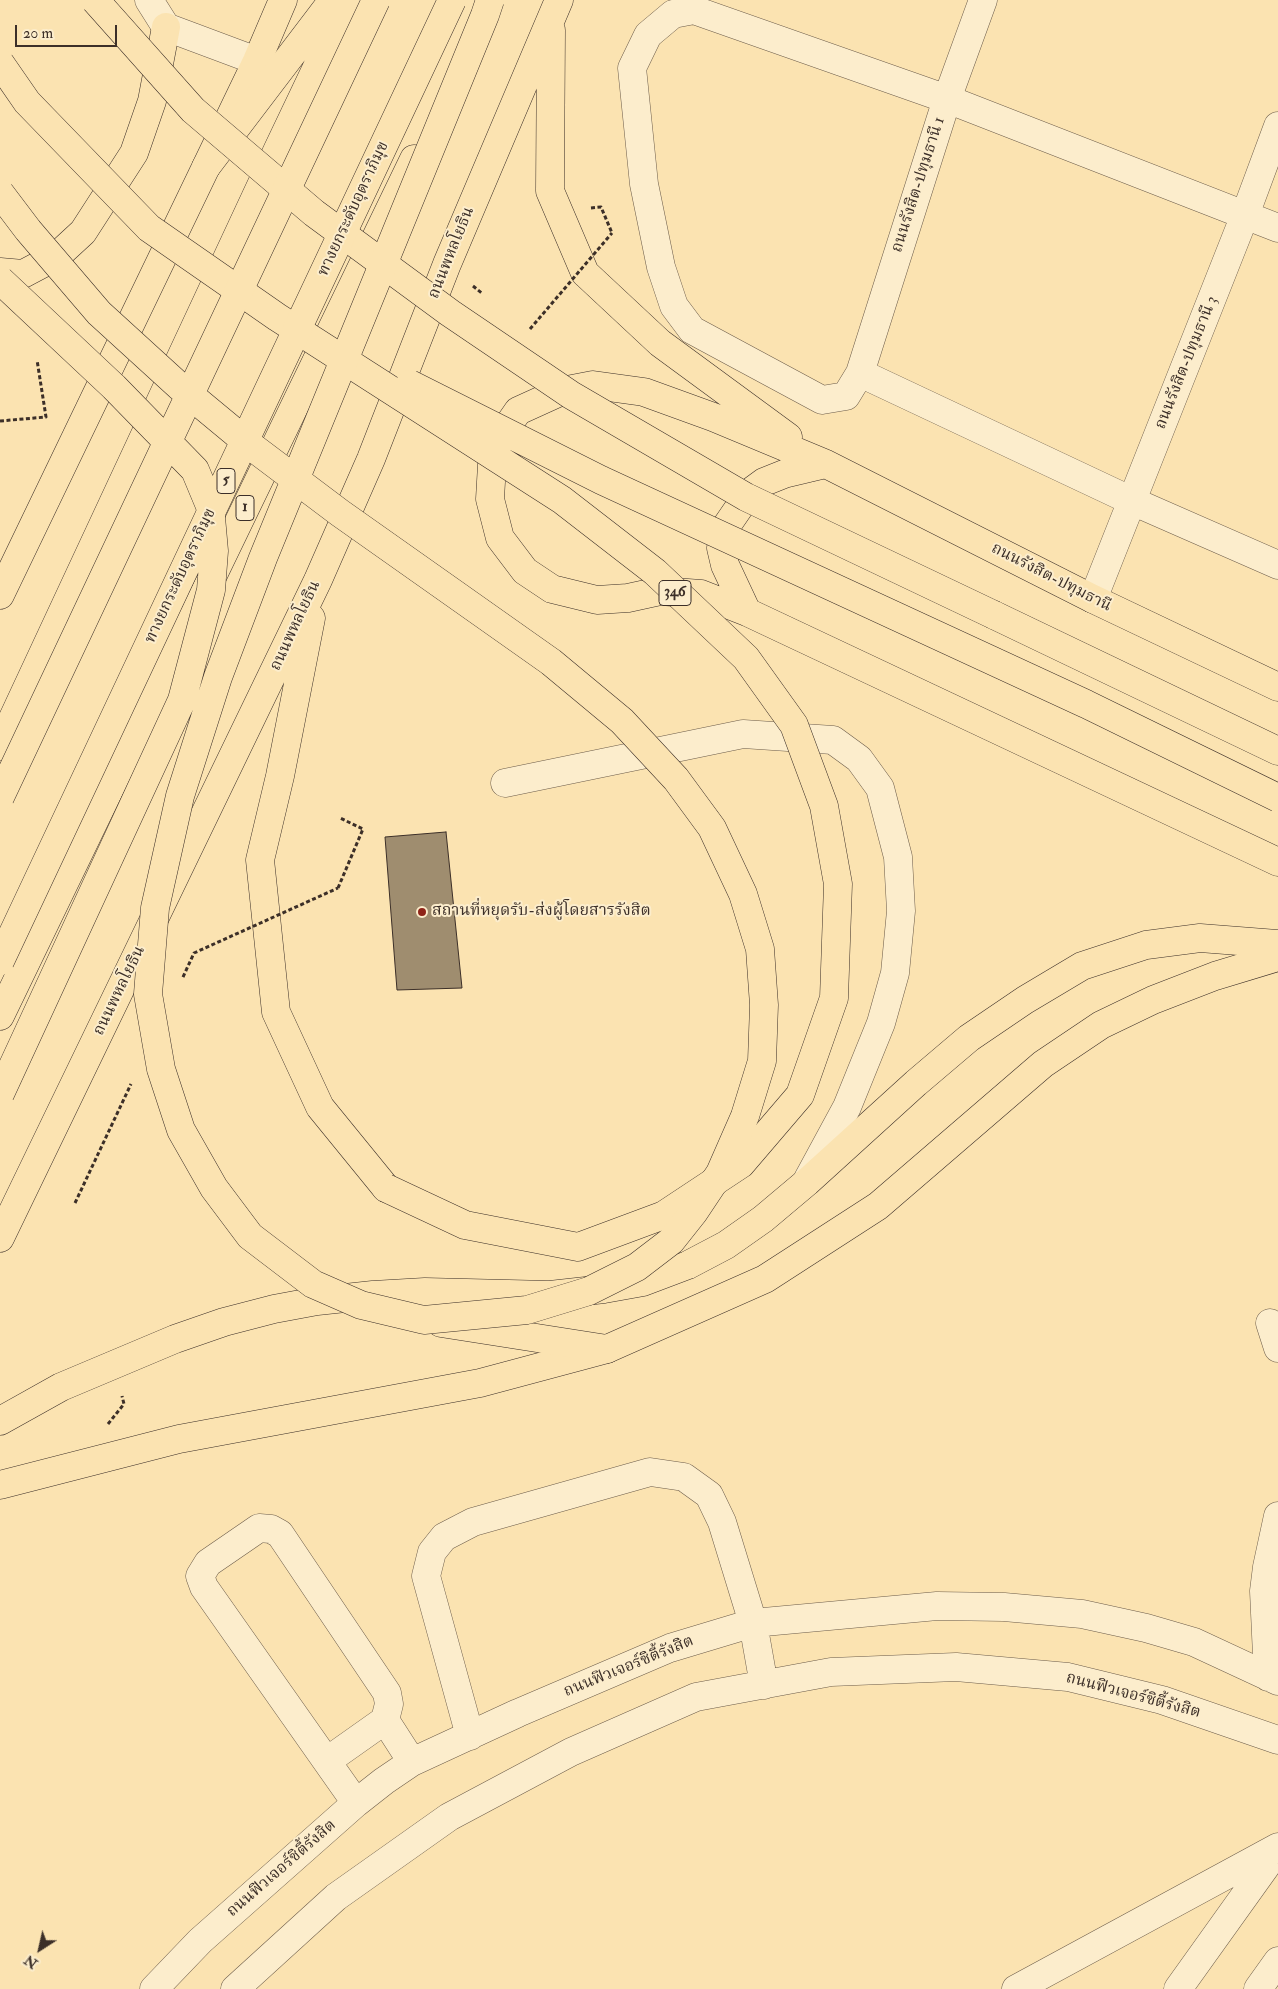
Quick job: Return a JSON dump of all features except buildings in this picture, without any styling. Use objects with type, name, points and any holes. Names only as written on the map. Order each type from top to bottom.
[{"type":"main road","points":[[95,0],[193,110],[314,214],[458,318],[571,396],[746,497],[1278,751]]},
{"type":"main road","points":[[0,595],[257,61],[283,0]]},
{"type":"main road","points":[[206,167],[333,0]]},
{"type":"main road","points":[[0,746],[273,158],[349,0]]},
{"type":"main road","points":[[0,797],[376,0]]},
{"type":"main road","name":"ทางยกระดับอุตราภิมุข","points":[[0,961],[452,0]]},
{"type":"main road","points":[[490,0],[263,558],[218,677],[180,796],[155,908],[148,994],[161,1069],[181,1130],[214,1188],[250,1236],[313,1284],[361,1305],[424,1320],[607,1349]]},
{"type":"main road","name":"1","points":[[0,1016],[490,0]]},
{"type":"main road","points":[[555,8],[550,191],[585,273],[660,343],[826,464]]},
{"type":"main road","name":"ถนนพหลโยธิน","points":[[0,1238],[318,580],[371,459],[447,264],[555,8]]},
{"type":"main road","points":[[0,272],[23,274],[57,256],[83,232],[134,152],[152,101],[166,27]]},
{"type":"main road","points":[[0,63],[27,102],[149,228],[277,317],[562,500],[655,572],[746,658],[794,725],[824,806],[838,884],[834,998],[800,1095],[741,1164],[664,1215],[578,1247],[465,1226],[386,1188],[320,1107],[276,1012],[260,860],[280,776],[318,580]]},
{"type":"main road","points":[[0,193],[28,230],[99,313],[179,386],[332,507],[552,662],[622,721],[676,779],[712,828],[743,894],[760,949],[764,1005],[762,1061],[745,1116],[720,1173],[694,1212],[671,1241],[637,1267],[588,1291],[527,1310],[424,1320]]},
{"type":"main road","points":[[0,280],[114,387],[195,470],[210,506],[214,551],[211,590],[182,700],[0,1094]]},
{"type":"main road","points":[[277,317],[600,480],[1077,700],[1278,798]]},
{"type":"main road","name":"346","points":[[826,464],[713,417],[644,392],[593,385],[562,391],[518,411],[493,447],[490,499],[500,538],[525,571],[552,589],[597,600],[628,598],[660,591],[701,594],[747,612],[1278,862]]},
{"type":"main road","points":[[747,612],[725,565],[721,548],[726,528],[749,493],[764,482],[784,474],[826,464]]},
{"type":"main road","name":"ถนนรังสิต-ปทุมธานี","points":[[826,464],[1093,599],[1278,687]]},
{"type":"main road","points":[[0,1421],[61,1387],[175,1339],[224,1322],[274,1308],[317,1301],[425,1292],[550,1294],[604,1289],[643,1282],[688,1265],[726,1245],[763,1219],[969,1038],[1025,1000],[1082,966],[1146,945],[1200,938],[1278,944]]},
{"type":"main road","points":[[0,1484],[179,1438],[480,1383],[607,1349],[765,1279],[878,1206],[1043,1064],[1101,1025],[1153,1000],[1215,976],[1278,958]]},
{"type":"street","points":[[149,0],[166,27],[257,61]]},
{"type":"street","name":"ถนนรังสิต-ปทุมธานี 1","points":[[947,99],[694,10],[673,14],[648,35],[632,68],[644,184],[661,267],[674,306],[692,330],[822,400],[846,396],[860,372],[947,99],[983,0]]},
{"type":"street","points":[[947,99],[1278,228]]},
{"type":"street","name":"ถนนรังสิต-ปทุมธานี 3","points":[[1093,599],[1245,215],[1278,126]]},
{"type":"street","points":[[860,372],[1132,501],[1278,565]]},
{"type":"street","points":[[505,783],[743,734],[833,740],[859,759],[880,788],[898,857],[901,912],[895,973],[881,1023],[847,1107],[807,1182]]},
{"type":"street","points":[[470,1736],[426,1576],[432,1552],[444,1537],[473,1522],[650,1472],[684,1477],[709,1494],[722,1522],[753,1623],[764,1685]]},
{"type":"street","points":[[1273,1679],[1264,1591],[1278,1516]]},
{"type":"street","points":[[327,1760],[385,1720],[389,1704],[387,1693],[280,1534],[271,1529],[259,1528],[208,1563],[200,1576],[204,1587],[356,1803]]},
{"type":"street","name":"ถนนฟิวเจอร์ซิตี้รังสิต","points":[[154,1989],[200,1941],[356,1803],[384,1780],[412,1762],[670,1648],[753,1623],[937,1606],[1004,1607],[1082,1614],[1146,1628],[1194,1642],[1273,1679]]},
{"type":"street","name":"ถนนฟิวเจอร์ซิตี้รังสิต","points":[[235,1989],[336,1897],[448,1817],[571,1752],[696,1698],[831,1672],[956,1667],[1068,1677],[1162,1700],[1278,1740]]},
{"type":"street","points":[[385,1720],[412,1762]]},
{"type":"street","points":[[1016,1989],[1278,1848]]},
{"type":"street","points":[[1178,1989],[1278,1848]]},
{"type":"street","points":[[1258,1989],[1278,1961]]},
{"type":"path","points":[[528,332],[612,232]]},
{"type":"path","points":[[0,421],[46,417]]},
{"type":"path","points":[[338,888],[363,829],[340,818]]},
{"type":"path","points":[[108,1425],[124,1404],[117,1363]]},
{"type":"place","name":"สถานที่หยุดรับ-ส่งผู้โดยสารรังสิต","points":[[422,912]]}]
